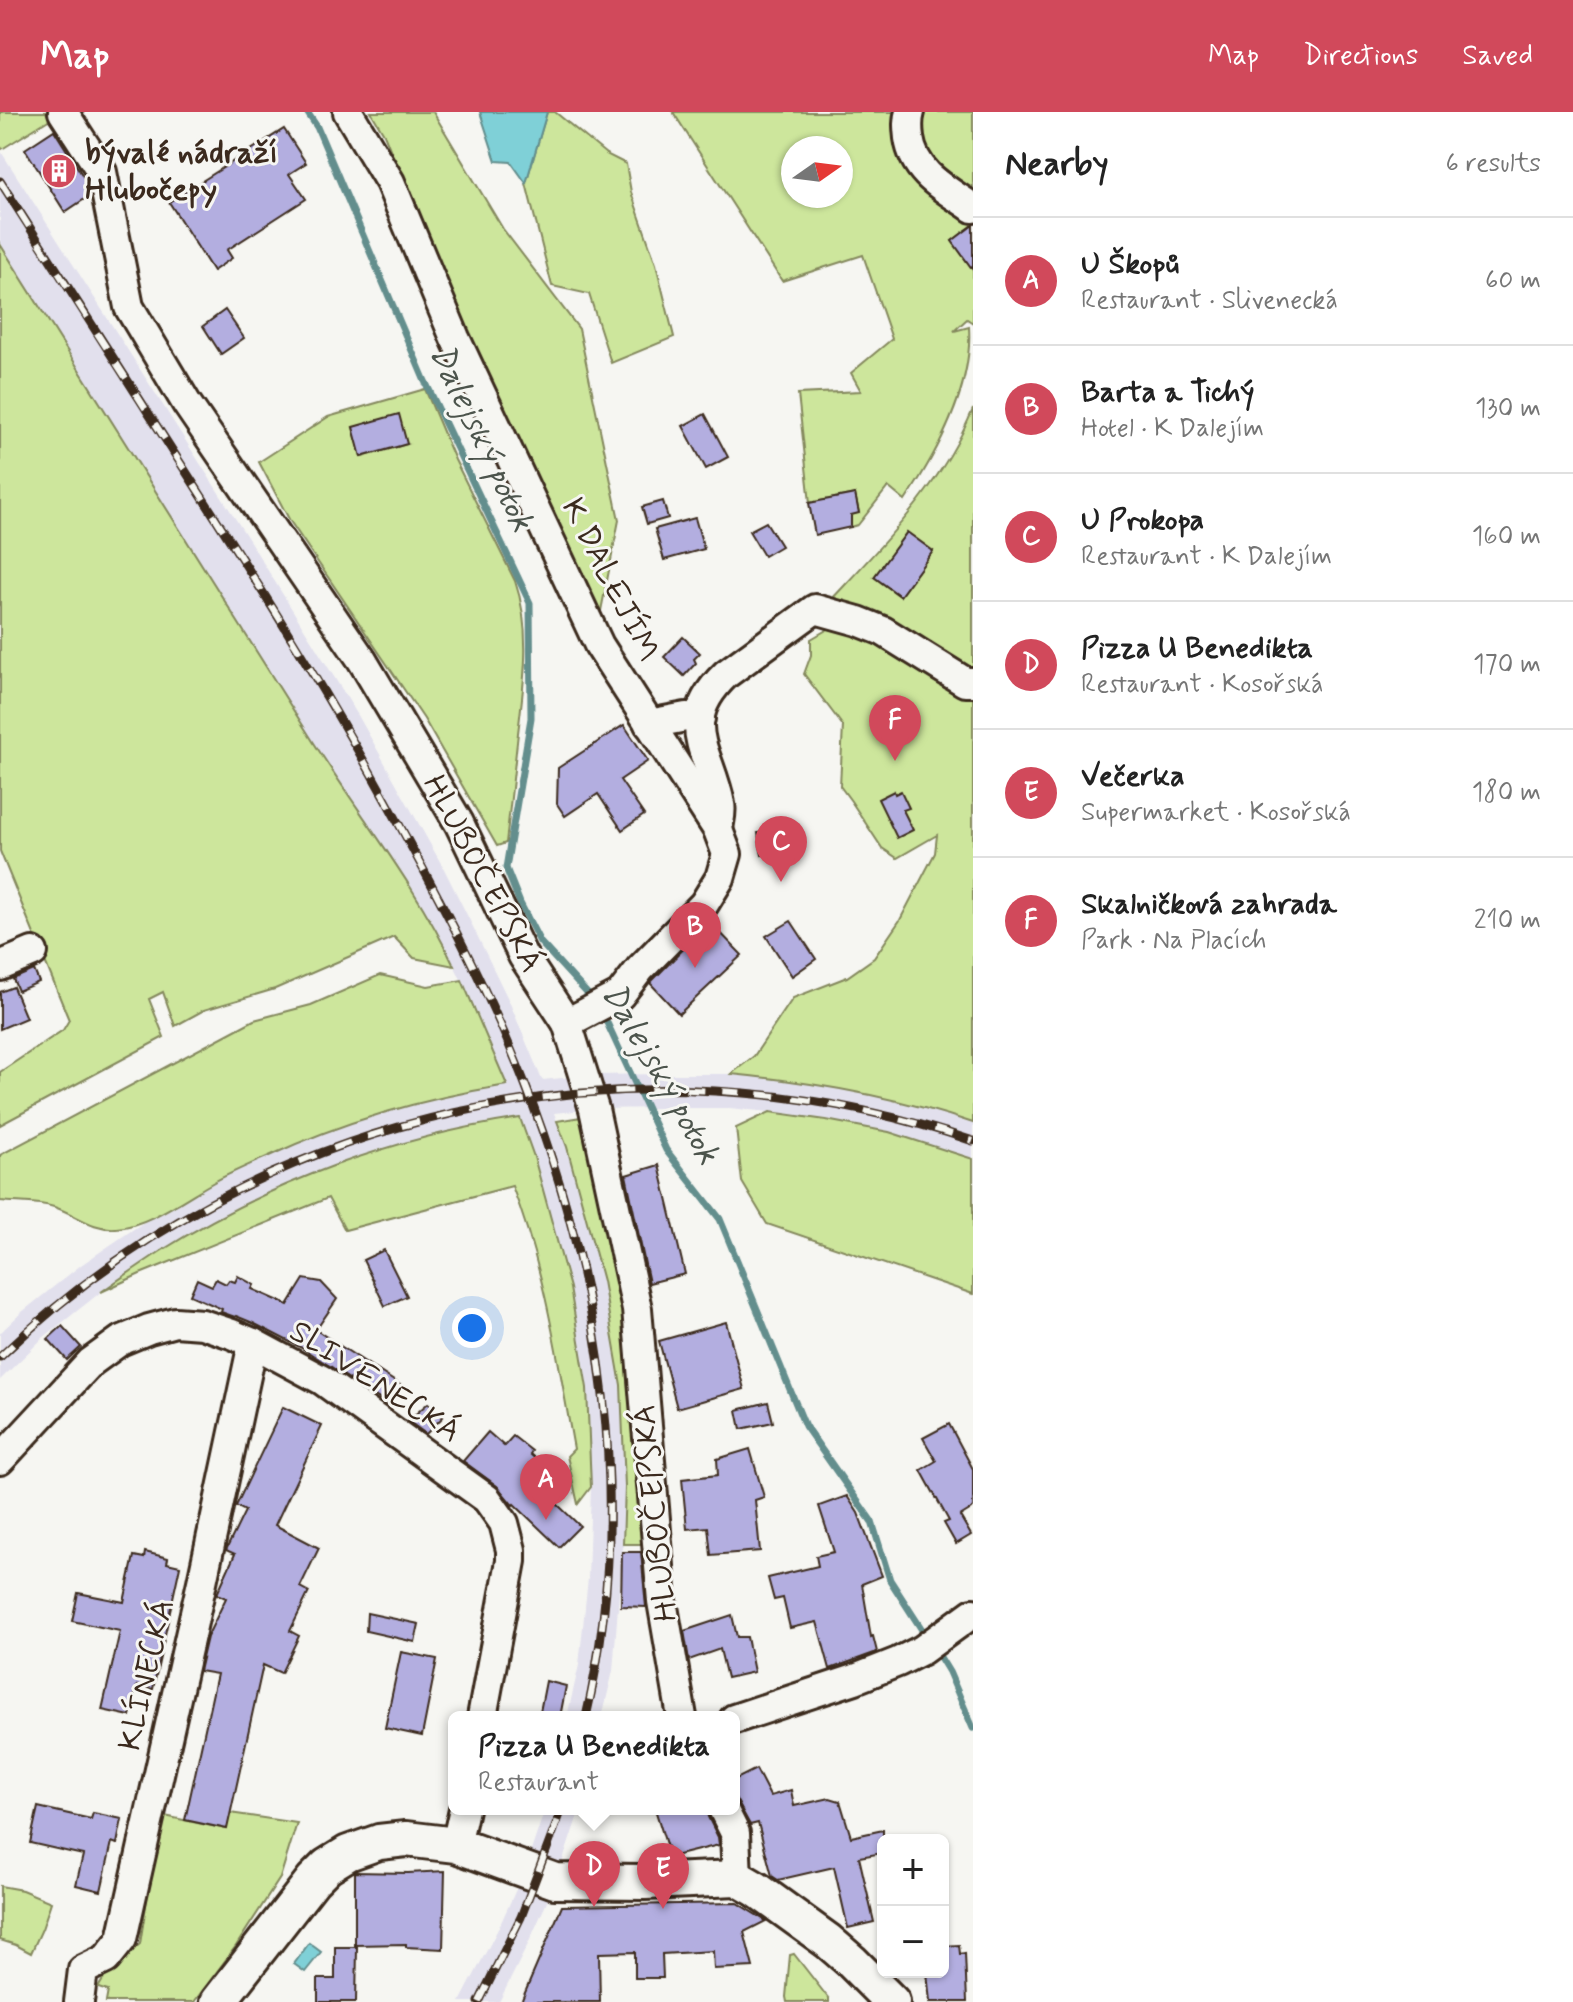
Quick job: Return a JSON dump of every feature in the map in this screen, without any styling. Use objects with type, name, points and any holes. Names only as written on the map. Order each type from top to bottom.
[{"type":"street","name":"HLUBOČEPSKÁ","points":[[63,112],[102,172],[129,307],[187,404],[362,660],[459,823],[523,956],[578,1017],[594,1109],[637,1309],[662,1601],[681,1711]]},
{"type":"street","name":"K DALEJÍM","points":[[348,112],[390,182],[455,338],[599,645],[718,830],[727,854],[720,878],[704,904],[640,969],[620,995],[578,1017]]},
{"type":"street","points":[[910,112],[907,121],[912,154],[930,178],[973,208]]},
{"type":"street","points":[[718,830],[721,807],[701,747],[699,730],[700,718],[713,687],[726,674],[815,609],[883,631],[965,682],[973,682]]},
{"type":"street","points":[[649,724],[686,717],[700,718]]},
{"type":"street","points":[[0,966],[33,952]]},
{"type":"street","name":"SLIVENECKÁ","points":[[0,1460],[91,1362],[120,1341],[175,1322],[202,1324],[253,1343],[322,1380],[432,1458],[487,1499],[504,1523],[511,1561],[483,1711]]},
{"type":"street","name":"KLÍNECKÁ","points":[[79,2002],[83,1970],[106,1959],[122,1939],[253,1343]]},
{"type":"street","points":[[740,1717],[855,1679],[932,1643],[973,1613]]},
{"type":"street","points":[[456,1845],[463,1815]]},
{"type":"street","points":[[726,1815],[735,1833],[737,1878]]},
{"type":"street","points":[[218,2002],[327,1866],[348,1853],[379,1842],[406,1839],[456,1845],[555,1881],[645,1882],[737,1878],[828,1941],[892,2002]]},
{"type":"shaded area","points":[[0,150],[359,717],[443,867],[509,1001],[542,1080],[593,1075],[664,1074],[731,1074],[774,1078],[897,1099],[973,1123],[973,1159],[889,1132],[770,1112],[729,1108],[664,1108],[554,1113],[567,1147],[603,1281],[621,1385],[625,1487],[623,1544],[613,1671],[603,1711],[568,1711],[579,1665],[588,1578],[591,1487],[570,1288],[534,1157],[519,1118],[474,1125],[403,1143],[234,1209],[162,1250],[101,1292],[44,1337],[0,1380],[0,1333],[81,1265],[144,1222],[219,1179],[334,1129],[394,1110],[507,1085],[445,946],[409,886],[322,756],[0,244]]},
{"type":"shaded area","points":[[543,1815],[578,1815],[555,1884],[499,2002],[460,2002],[499,1927],[524,1872]]},
{"type":"green space","points":[[0,112],[46,112],[50,119],[2,149]]},
{"type":"green space","points":[[371,112],[433,112],[503,229],[579,329],[619,520],[598,626],[442,279],[384,134]]},
{"type":"green space","points":[[547,112],[555,112],[606,154],[626,164],[631,192],[656,264],[674,337],[611,363],[589,294],[552,286],[526,183]]},
{"type":"green space","points":[[673,112],[973,112],[973,238],[966,230],[952,241],[973,270],[973,323],[967,319],[954,331],[969,327],[969,350],[959,396],[940,441],[905,501],[888,487],[858,525],[851,527],[851,515],[859,512],[855,494],[810,503],[798,394],[861,391],[851,373],[892,339],[863,255],[782,281]]},
{"type":"green space","points":[[0,244],[309,735],[404,877],[454,966],[414,958],[394,937],[275,989],[204,1010],[175,1026],[163,992],[149,999],[164,1037],[0,1125],[0,1072],[63,1030],[69,1020],[0,851]]},
{"type":"green space","points":[[425,389],[455,460],[515,581],[523,618],[525,657],[506,843],[497,846],[424,719],[290,521],[259,462],[328,417]],"holes":[[[353,428],[407,444],[362,457]]]},
{"type":"green space","points":[[973,409],[973,1123],[853,1091],[731,1074],[754,1056],[793,998],[847,977],[874,958],[900,920],[935,853],[937,835],[897,858],[882,848],[840,786],[843,726],[804,674],[811,655],[811,639],[830,628],[858,629],[915,655],[922,637],[903,626],[830,601],[911,511],[946,462]],"holes":[[[907,532],[933,551],[900,596],[874,577]]]},
{"type":"green space","points":[[380,975],[428,986],[462,980],[507,1085],[416,1104],[326,1132],[235,1171],[154,1217],[128,1226],[99,1227],[48,1205],[0,1201],[0,1155],[254,1020],[311,1005]]},
{"type":"green space","points":[[770,1112],[889,1132],[973,1159],[973,1294],[767,1224],[742,1182],[736,1128]]},
{"type":"green space","points":[[581,1117],[624,1307],[645,1544],[623,1544],[625,1487],[621,1385],[603,1281],[567,1147],[557,1121]]},
{"type":"green space","points":[[520,1118],[534,1157],[570,1288],[587,1388],[591,1487],[578,1504],[567,1456],[574,1449],[549,1316],[533,1250],[512,1186],[345,1230],[328,1198],[101,1292],[203,1226],[289,1184],[379,1150],[473,1126]]},
{"type":"green space","points":[[230,1813],[297,1823],[280,1878],[236,1946],[194,2002],[106,2002],[108,1991],[98,1988],[110,1968],[140,1944],[160,1815],[226,1829]]},
{"type":"green space","points":[[0,1886],[22,1890],[51,1902],[31,1953],[0,1940]]},
{"type":"green space","points":[[794,1954],[829,2002],[787,2002],[790,1955]]},
{"type":"water","points":[[480,112],[547,112],[526,183],[511,162],[496,161]]},
{"type":"water","points":[[309,1943],[321,1952],[305,1972],[294,1964]]},
{"type":"building","points":[[284,129],[306,163],[289,174],[306,199],[227,250],[232,258],[213,271],[169,202]]},
{"type":"building","name":"bývalé nádraží Hlubočepy","points":[[54,130],[86,181],[89,196],[65,212],[25,149]]},
{"type":"building","points":[[973,225],[973,270],[952,241]]},
{"type":"building","points":[[225,310],[244,338],[221,354],[203,326]]},
{"type":"building","points":[[399,414],[407,444],[361,457],[353,427]]},
{"type":"building","points":[[705,414],[728,457],[706,469],[683,426]]},
{"type":"building","points":[[855,494],[859,513],[851,515],[851,527],[815,535],[809,503]]},
{"type":"building","points":[[663,501],[668,518],[647,524],[642,507]]},
{"type":"building","points":[[695,518],[704,549],[664,560],[655,529]]},
{"type":"building","points":[[766,522],[781,546],[764,556],[749,531]]},
{"type":"building","points":[[907,532],[933,551],[900,596],[874,577]]},
{"type":"building","points":[[683,637],[700,653],[694,659],[696,663],[684,676],[664,657]]},
{"type":"building","points":[[624,725],[648,761],[620,780],[644,815],[622,830],[598,794],[565,816],[557,804],[558,768]]},
{"type":"building","points":[[894,791],[895,794],[901,791],[909,808],[903,810],[913,830],[897,838],[878,799]]},
{"type":"building","points":[[785,828],[789,850],[762,855],[758,833]]},
{"type":"building","points":[[791,921],[816,959],[792,976],[766,936]]},
{"type":"building","points":[[710,922],[742,955],[679,1014],[650,983]]},
{"type":"building","points":[[34,970],[39,982],[18,991],[13,979]]},
{"type":"building","points":[[13,987],[26,1018],[0,1029],[0,992]]},
{"type":"building","points":[[659,1165],[685,1274],[649,1283],[626,1175]]},
{"type":"building","points":[[384,1250],[407,1296],[385,1306],[363,1260]]},
{"type":"building","points":[[238,1276],[254,1285],[252,1289],[288,1305],[304,1279],[321,1282],[337,1299],[316,1330],[400,1385],[387,1404],[302,1348],[190,1295],[197,1279],[212,1286],[216,1279],[226,1284],[229,1280],[235,1282]]},
{"type":"building","points":[[726,1322],[744,1389],[677,1408],[659,1341]]},
{"type":"building","points":[[62,1326],[81,1347],[67,1360],[48,1339]]},
{"type":"building","points":[[768,1402],[773,1422],[741,1429],[737,1410]]},
{"type":"building","points":[[428,1403],[443,1417],[426,1434],[408,1421]]},
{"type":"building","points":[[283,1407],[322,1426],[275,1525],[319,1548],[300,1587],[309,1592],[290,1631],[299,1636],[281,1673],[263,1665],[227,1829],[185,1820],[217,1674],[199,1671],[207,1637],[226,1598],[217,1594],[235,1554],[226,1550],[245,1511],[236,1506]]},
{"type":"building","points":[[949,1424],[973,1469],[973,1508],[960,1516],[971,1535],[956,1544],[944,1523],[949,1521],[921,1470],[936,1461],[923,1438]]},
{"type":"building","points":[[488,1432],[504,1446],[513,1436],[532,1451],[530,1454],[546,1468],[534,1482],[580,1526],[559,1547],[497,1486],[463,1461]]},
{"type":"building","points":[[750,1449],[764,1497],[755,1500],[760,1551],[711,1555],[708,1527],[687,1529],[682,1479],[718,1475],[717,1459]]},
{"type":"building","points":[[847,1496],[858,1513],[882,1576],[862,1584],[871,1637],[877,1652],[830,1669],[817,1622],[790,1628],[783,1598],[774,1600],[768,1578],[818,1566],[816,1556],[834,1552],[819,1506]]},
{"type":"building","points":[[145,1552],[168,1558],[167,1563],[180,1566],[153,1689],[137,1686],[130,1716],[102,1710],[120,1631],[72,1621],[78,1593],[124,1602],[134,1556],[144,1558]]},
{"type":"building","points":[[622,1552],[641,1552],[646,1607],[621,1606]]},
{"type":"building","points":[[367,1613],[419,1624],[415,1642],[366,1631]]},
{"type":"building","points":[[732,1615],[737,1637],[747,1637],[754,1672],[727,1678],[720,1649],[689,1660],[684,1631]]},
{"type":"building","points":[[401,1652],[437,1659],[422,1736],[385,1728]]},
{"type":"building","points":[[546,1681],[566,1686],[561,1711],[540,1711]]},
{"type":"building","points":[[756,1769],[770,1796],[791,1790],[794,1806],[830,1798],[840,1801],[851,1837],[883,1830],[883,1834],[877,1834],[877,1854],[859,1857],[874,1922],[848,1928],[834,1867],[778,1880],[772,1876],[758,1823],[750,1825],[740,1807],[740,1777]]},
{"type":"building","points":[[38,1807],[91,1819],[93,1813],[122,1819],[117,1844],[112,1842],[101,1891],[76,1885],[83,1855],[30,1843]]},
{"type":"building","points":[[657,1815],[708,1815],[719,1845],[670,1857]]},
{"type":"building","points":[[445,1871],[443,1949],[406,1947],[406,1944],[355,1945],[355,1872]]},
{"type":"building","points":[[737,1903],[766,1921],[744,1932],[753,1967],[714,1969],[713,1951],[662,1954],[663,1978],[635,1978],[635,1952],[599,1953],[600,2002],[521,2002],[562,1906]]},
{"type":"building","points":[[959,1945],[960,1954],[965,1953],[967,2002],[930,2002],[928,1978],[949,1978],[949,1946]]},
{"type":"building","points":[[335,1947],[357,1947],[356,2002],[318,2002],[318,1979],[335,1979]]},
{"type":"waterway","name":"Dalejský potok","points":[[307,112],[317,127],[424,379],[530,603],[531,718],[506,868],[540,942],[595,1002]]},
{"type":"waterway","name":"Dalejský potok","points":[[602,1012],[666,1150],[720,1219],[805,1426],[872,1522],[890,1580],[928,1639]]},
{"type":"waterway","name":"Dalejský potok","points":[[935,1649],[949,1672],[973,1728]]},
{"type":"railway","points":[[0,181],[299,650],[343,725],[455,929],[525,1084],[552,1160],[574,1238],[591,1317],[603,1396],[609,1477],[608,1557],[601,1637],[587,1711]]},
{"type":"railway","points":[[0,1357],[101,1272],[213,1202],[332,1149],[456,1112],[585,1093],[715,1091],[845,1107],[973,1141]]},
{"type":"railway","points":[[479,2002],[521,1917],[560,1815]]},
{"type":"place","name":"bývalé nádraží Hlubočepy","points":[[59,171]]},
{"type":"place","name":"Skalničková zahrada","points":[[895,761]]},
{"type":"place","name":"U Prokopa","points":[[781,882]]},
{"type":"place","name":"Barta a Tichý","points":[[695,968]]},
{"type":"place","name":"U Škopů","points":[[546,1520]]},
{"type":"place","name":"Pizza U Benedikta","points":[[594,1907]]},
{"type":"place","name":"Večerka","points":[[663,1909]]}]
